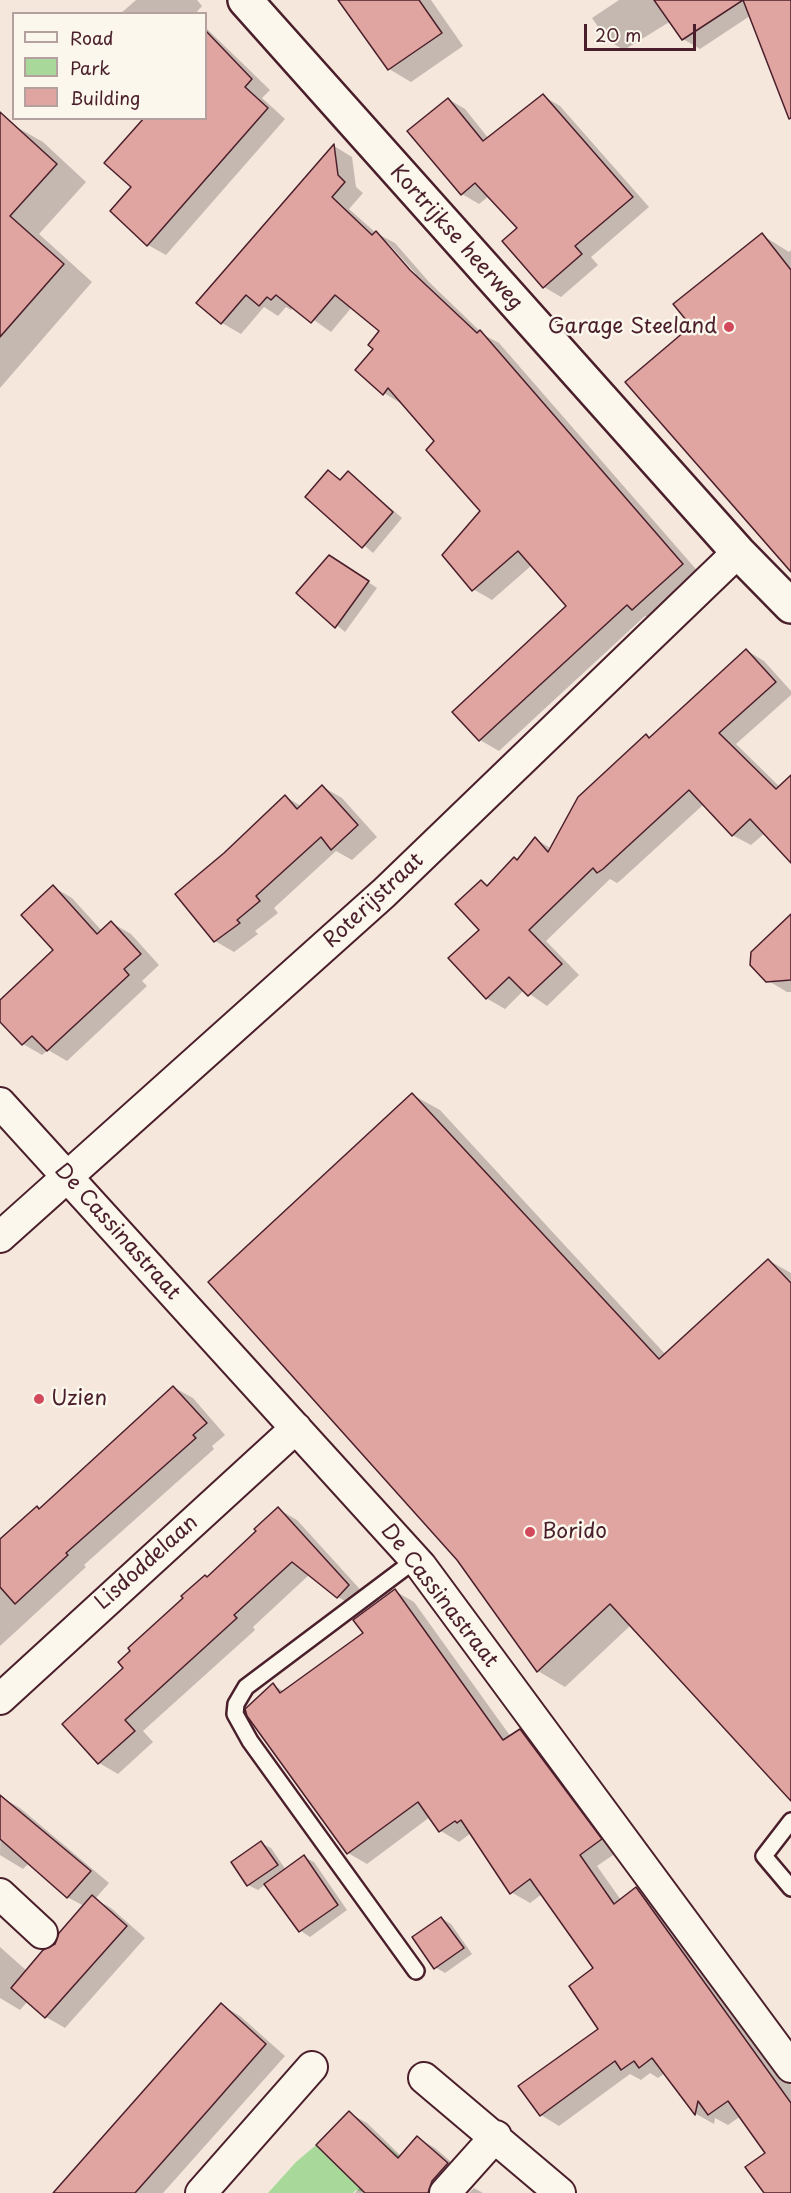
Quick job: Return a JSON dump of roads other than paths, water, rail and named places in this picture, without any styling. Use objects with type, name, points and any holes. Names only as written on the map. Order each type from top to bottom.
[{"type":"street","name":"Kortrijkse heerweg","points":[[245,0],[738,552],[791,606]]},
{"type":"street","name":"Roterijstraat","points":[[0,1237],[384,893],[738,552]]},
{"type":"street","name":"De Cassinastraat","points":[[0,1103],[415,1560],[791,2067]]},
{"type":"street","name":"Lisdoddelaan","points":[[0,1699],[296,1428]]},
{"type":"street","points":[[0,1894],[42,1933]]},
{"type":"street","points":[[201,2193],[312,2067]]},
{"type":"street","points":[[424,2078],[496,2136],[560,2193]]},
{"type":"street","points":[[445,2193],[496,2136]]},
{"type":"lane","points":[[415,1560],[246,1687],[236,1704],[235,1714],[250,1741],[416,1971]]},
{"type":"lane","points":[[791,1821],[764,1856],[791,1888]]},
{"type":"place","name":"Garage Steeland","points":[[729,327]]},
{"type":"place","name":"Uzien","points":[[39,1399]]},
{"type":"place","name":"Borido","points":[[530,1532]]}]
